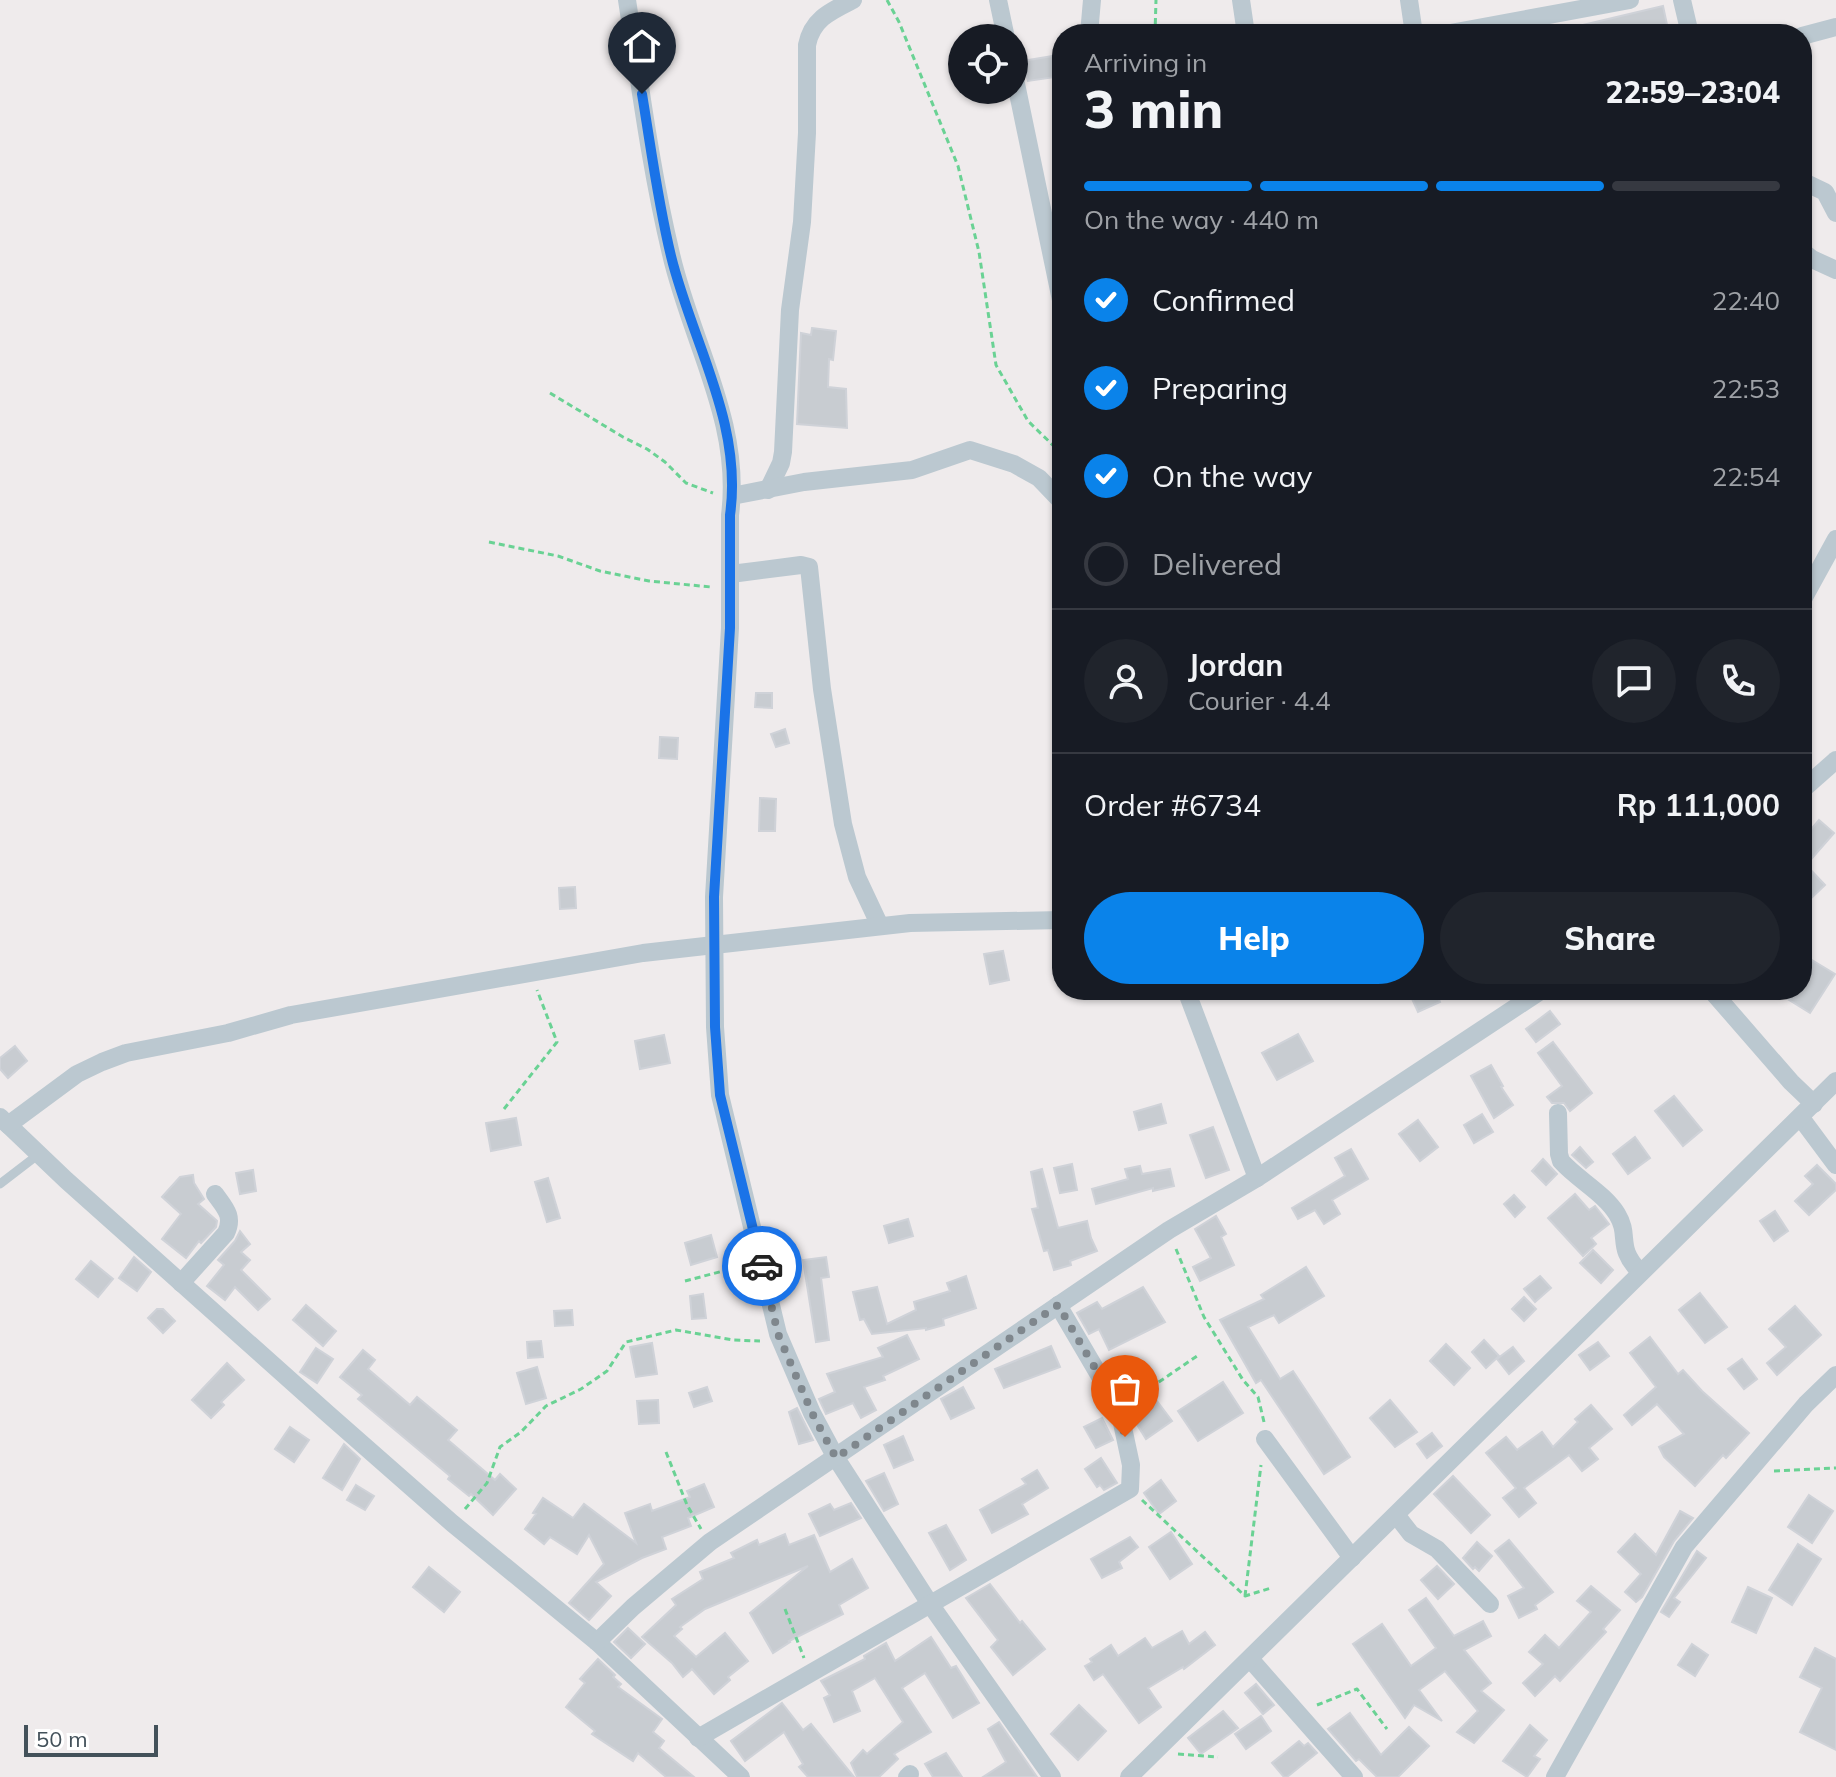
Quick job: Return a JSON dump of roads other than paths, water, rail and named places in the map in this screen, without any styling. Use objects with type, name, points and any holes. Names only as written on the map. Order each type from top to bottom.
[{"type":"street","points":[[627,0],[671,256],[726,422],[732,496],[731,581],[714,897],[715,1027],[720,1095],[778,1334],[812,1413],[836,1458],[930,1604],[1052,1777]]},
{"type":"street","points":[[768,490],[783,452],[790,310],[803,207],[807,45],[816,22],[853,0]]},
{"type":"street","points":[[998,0],[1003,24]]},
{"type":"street","points":[[1090,24],[1092,0]]},
{"type":"street","points":[[1241,0],[1245,24]]},
{"type":"street","points":[[1409,0],[1413,24]]},
{"type":"street","points":[[1490,24],[1571,6],[1630,0]]},
{"type":"street","points":[[1682,0],[1688,24]]},
{"type":"street","points":[[1812,33],[1836,27]]},
{"type":"street","points":[[1020,104],[1052,257]]},
{"type":"street","points":[[1812,186],[1825,192],[1836,213]]},
{"type":"street","points":[[1812,259],[1836,270]]},
{"type":"street","points":[[732,496],[804,482],[912,470],[970,450],[1014,464],[1039,478],[1052,492]]},
{"type":"street","points":[[1812,583],[1836,539]]},
{"type":"street","points":[[731,581],[801,565],[809,567],[822,689],[843,824],[857,877],[880,926]]},
{"type":"street","points":[[1812,781],[1836,760]]},
{"type":"street","points":[[741,1777],[597,1642],[452,1523],[4,1121],[77,1074],[126,1053],[228,1033],[291,1015],[643,953],[946,920],[1052,920]]},
{"type":"street","points":[[1190,1000],[1257,1178]]},
{"type":"street","points":[[597,1642],[710,1542],[1169,1230],[1257,1178],[1527,1000]]},
{"type":"street","points":[[1720,1000],[1791,1082],[1836,1165]]},
{"type":"street","points":[[1129,1777],[1836,1081]]},
{"type":"street","points":[[1558,1113],[1561,1161],[1615,1210],[1623,1229],[1626,1256],[1640,1272]]},
{"type":"street","points":[[181,1283],[226,1233],[230,1224],[229,1214],[215,1194]]},
{"type":"street","points":[[698,1738],[1130,1489],[1131,1465],[1119,1409],[1058,1305]]},
{"type":"street","points":[[1555,1777],[1671,1567],[1746,1472],[1836,1375]]},
{"type":"street","points":[[1265,1439],[1352,1558]]},
{"type":"street","points":[[1397,1516],[1411,1534],[1437,1549],[1490,1604]]},
{"type":"street","points":[[1251,1660],[1354,1777]]},
{"type":"lane","points":[[0,1184],[39,1154]]}]
